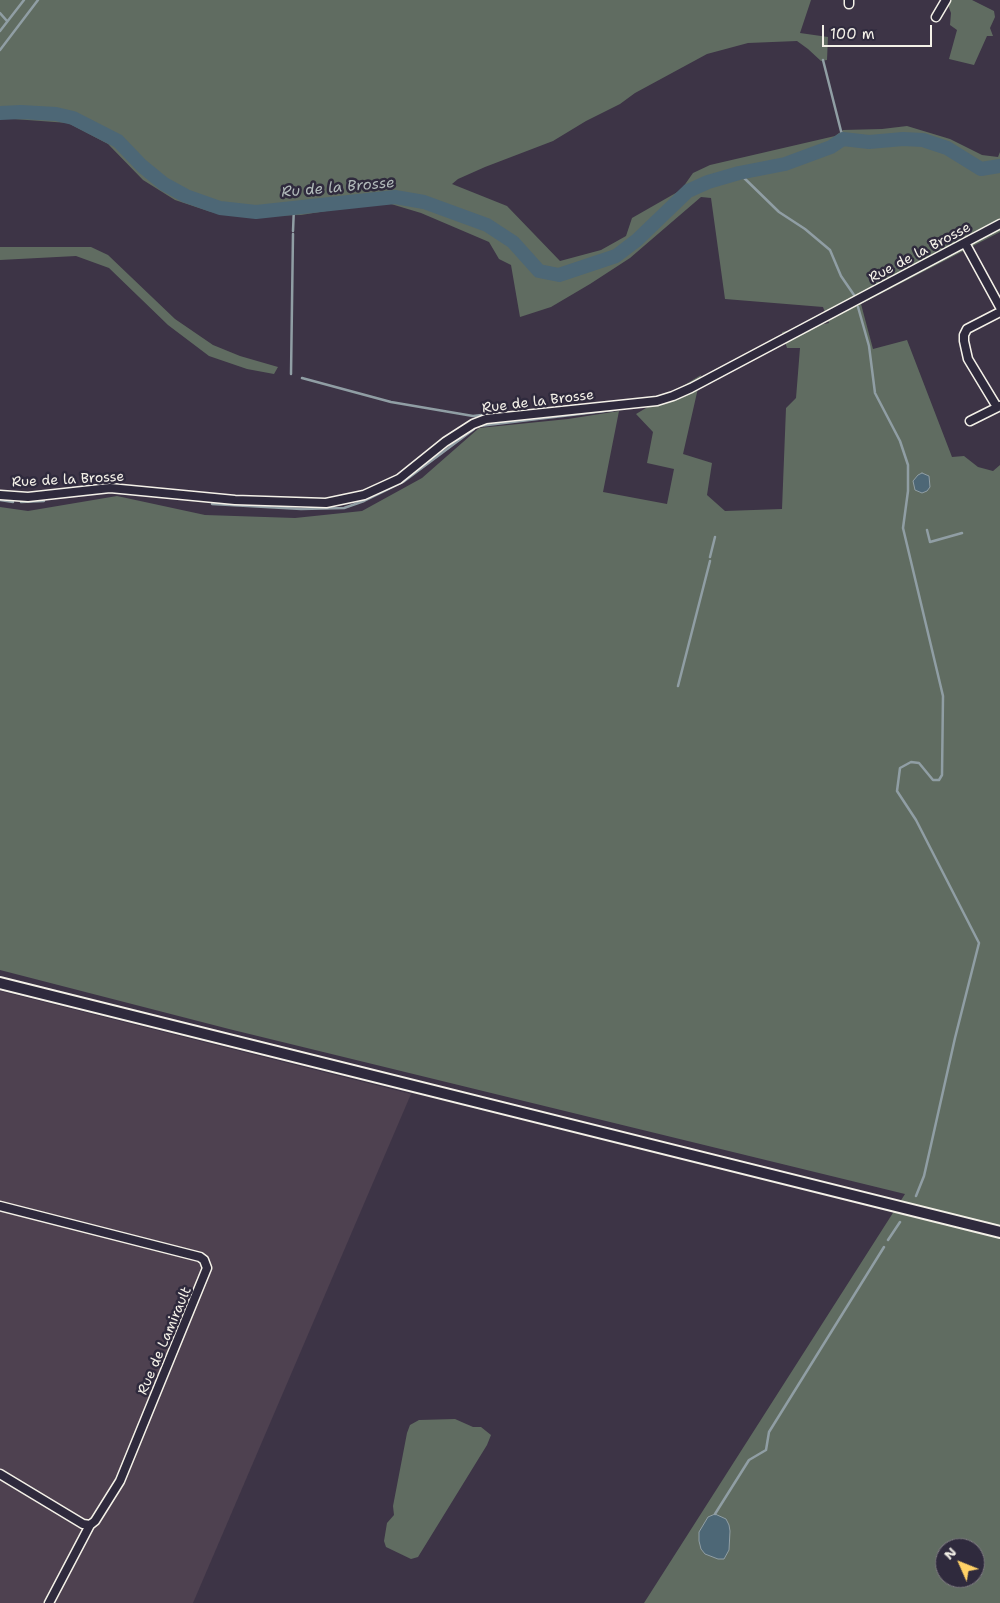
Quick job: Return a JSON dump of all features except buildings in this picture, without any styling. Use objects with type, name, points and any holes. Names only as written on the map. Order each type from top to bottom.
[{"type":"main road","points":[[0,983],[1000,1232]]},
{"type":"street","points":[[936,17],[946,0]]},
{"type":"street","name":"Rue de la Brosse","points":[[0,495],[28,497],[110,488],[235,500],[326,503],[364,495],[399,479],[445,442],[473,424],[486,420],[657,400],[673,396],[1000,224]]},
{"type":"street","points":[[965,243],[1000,307]]},
{"type":"street","points":[[970,421],[999,406],[968,359],[964,335],[967,329],[1000,312]]},
{"type":"street","name":"Rue de Lamirault","points":[[0,1206],[200,1257],[204,1260],[207,1268],[120,1481],[95,1521],[90,1525]]},
{"type":"street","points":[[0,1474],[83,1524],[90,1525],[49,1603]]},
{"type":"shaded area","points":[[0,991],[411,1094],[193,1603],[0,1603]]},
{"type":"green space","points":[[0,0],[811,0],[800,33],[828,37],[827,60],[821,61],[797,41],[748,43],[707,54],[553,141],[485,167],[458,179],[452,184],[507,206],[560,261],[601,250],[626,236],[632,218],[681,190],[693,173],[710,165],[835,136],[843,130],[907,126],[950,139],[982,155],[998,157],[1000,152],[1000,232],[861,304],[873,349],[907,340],[952,457],[964,456],[978,467],[993,471],[1000,465],[1000,1603],[644,1603],[905,1194],[229,1029],[0,970],[0,507],[28,511],[117,496],[205,515],[295,518],[362,511],[422,478],[479,428],[568,419],[619,411],[603,492],[667,504],[674,469],[647,463],[653,432],[636,414],[701,375],[683,454],[712,463],[707,495],[725,511],[782,509],[786,408],[796,398],[800,348],[787,348],[782,332],[829,323],[823,307],[725,299],[711,198],[701,197],[630,258],[551,307],[520,317],[511,265],[499,259],[489,242],[421,213],[391,204],[358,206],[301,215],[246,216],[211,212],[175,200],[143,180],[108,144],[68,123],[0,118]]},
{"type":"green space","points":[[950,0],[972,0],[994,11],[995,17],[990,28],[993,36],[987,36],[974,65],[949,59],[957,30],[950,25],[951,13],[948,5]]},
{"type":"green space","points":[[0,247],[91,247],[108,255],[175,319],[213,345],[240,356],[278,367],[274,374],[247,369],[209,356],[168,325],[109,268],[76,256],[0,260]]},
{"type":"green space","points":[[455,1419],[473,1427],[481,1427],[491,1435],[487,1445],[418,1557],[411,1559],[386,1547],[384,1541],[387,1523],[394,1515],[393,1506],[407,1433],[410,1425],[419,1420]]},
{"type":"water","points":[[922,473],[929,476],[930,487],[922,493],[915,490],[913,481]]},
{"type":"water","points":[[715,1514],[726,1519],[729,1525],[729,1550],[724,1559],[718,1559],[705,1554],[701,1549],[699,1541],[699,1532],[708,1517]]},
{"type":"waterway","points":[[0,31],[24,0]]},
{"type":"waterway","points":[[0,50],[38,0]]},
{"type":"waterway","points":[[0,13],[7,21]]},
{"type":"waterway","points":[[823,60],[843,139]]},
{"type":"waterway","name":"Ru de la Brosse","points":[[0,113],[56,114],[73,118],[118,141],[142,166],[164,184],[186,196],[220,208],[256,212],[395,197],[424,202],[487,225],[513,242],[539,271],[559,275],[616,256],[637,240],[688,191],[708,182],[739,173],[785,164],[831,147],[843,139],[869,142],[903,139],[923,140],[947,148],[981,169],[1000,166]]},
{"type":"waterway","points":[[739,173],[779,212],[805,229],[830,250],[841,276],[854,295]]},
{"type":"waterway","points":[[293,231],[294,207]]},
{"type":"waterway","points":[[291,374],[293,234]]},
{"type":"waterway","points":[[858,307],[869,346],[875,393],[900,441],[908,465],[908,491],[903,528],[943,696],[942,775],[939,780],[933,780],[919,763],[911,762],[900,768],[897,791],[916,820],[979,943],[955,1038],[924,1176],[916,1196]]},
{"type":"waterway","points":[[302,378],[391,402],[473,416],[508,412]]},
{"type":"waterway","points":[[479,426],[613,410]]},
{"type":"waterway","points":[[212,504],[301,509],[344,508],[364,501],[403,482],[474,429]]},
{"type":"waterway","points":[[0,500],[13,502]]},
{"type":"waterway","points":[[21,502],[44,501]]},
{"type":"waterway","points":[[927,530],[930,542],[962,533]]},
{"type":"waterway","points":[[710,557],[715,537]]},
{"type":"waterway","points":[[678,686],[710,561]]},
{"type":"waterway","points":[[888,1240],[900,1222]]},
{"type":"waterway","points":[[715,1514],[749,1460],[766,1450],[769,1432],[884,1247]]}]
